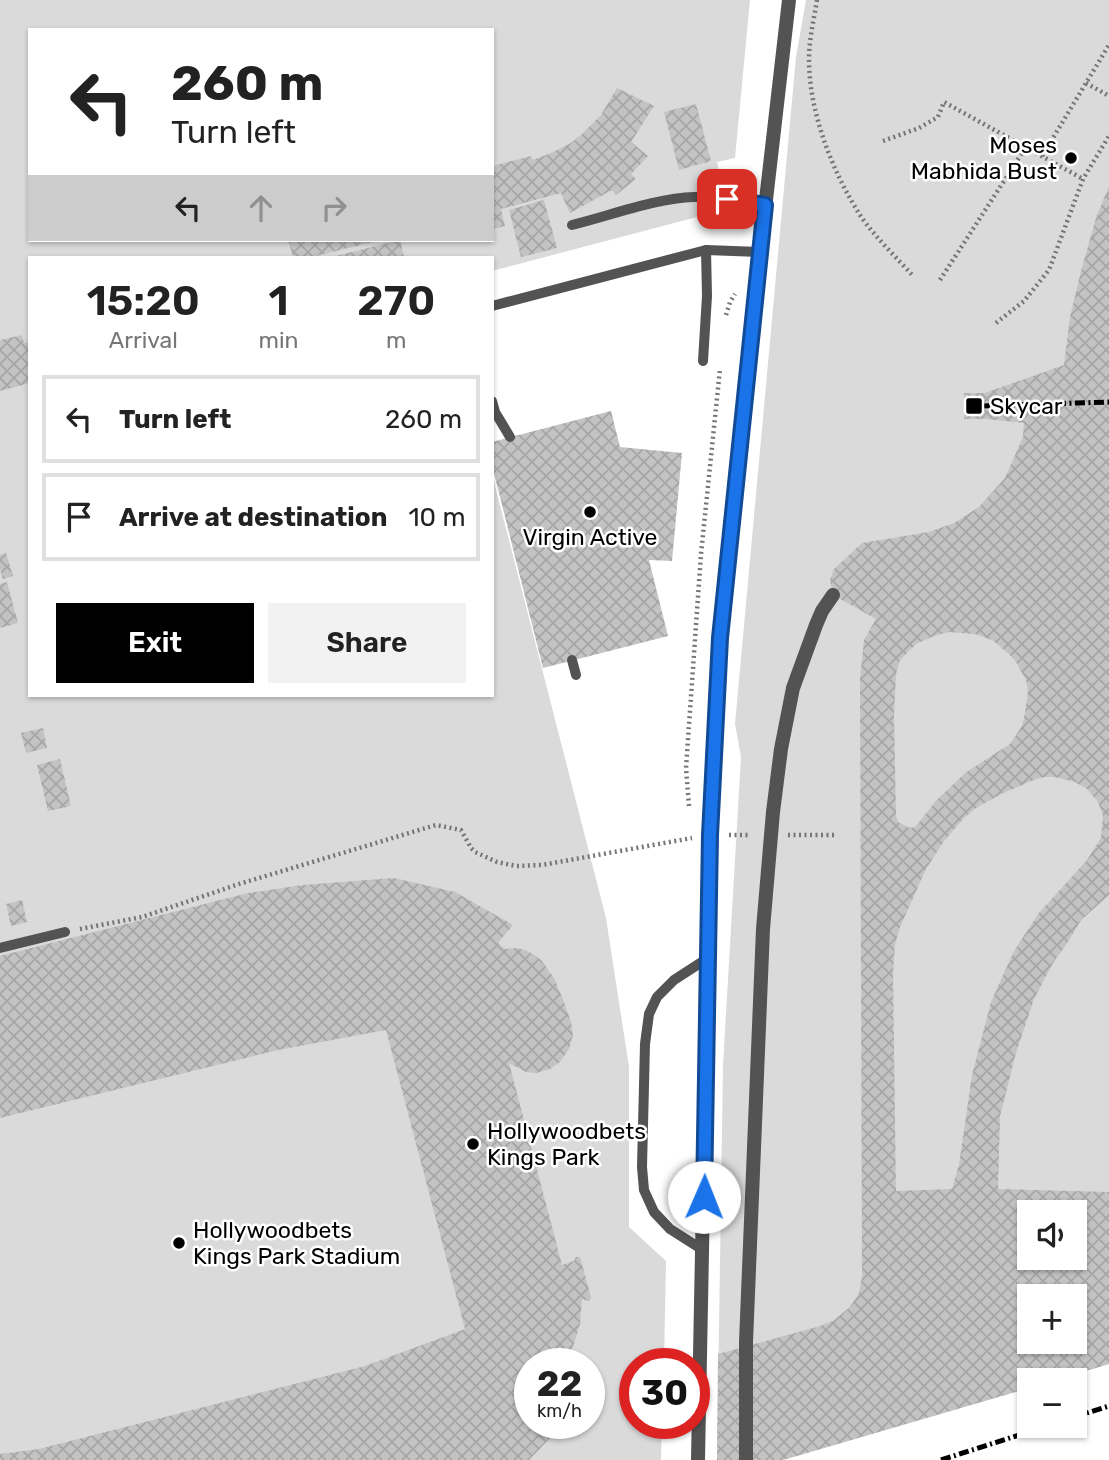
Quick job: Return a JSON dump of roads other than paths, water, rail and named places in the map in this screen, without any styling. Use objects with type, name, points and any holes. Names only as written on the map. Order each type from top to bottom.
[{"type":"street","points":[[698,1458],[710,835],[720,638],[789,0]]},
{"type":"street","points":[[746,1460],[746,1342],[762,929],[771,835],[781,749],[793,688],[822,611],[833,595]]},
{"type":"lane","points":[[572,225],[667,200],[695,197],[765,205]]},
{"type":"lane","points":[[494,305],[706,250],[760,252]]},
{"type":"lane","points":[[702,361],[707,296],[706,250]]},
{"type":"lane","points":[[494,406],[510,437]]},
{"type":"lane","points":[[572,660],[576,675]]},
{"type":"lane","points":[[0,948],[65,932]]},
{"type":"lane","points":[[703,1250],[670,1229],[654,1212],[644,1190],[642,1167],[645,1044],[649,1014],[657,997],[674,980],[708,958]]},
{"type":"railway","points":[[980,406],[1109,402]]},
{"type":"railway","points":[[1087,1413],[1109,1406]]},
{"type":"railway","points":[[941,1460],[1017,1436]]},
{"type":"place","name":"Moses Mabhida Bust","points":[[1071,158]]},
{"type":"place","name":"Skycar","points":[[974,406]]},
{"type":"place","name":"Virgin Active","points":[[590,512]]},
{"type":"place","name":"Hollywoodbets Kings Park","points":[[473,1144]]},
{"type":"place","name":"Hollywoodbets Kings Park Stadium","points":[[179,1243]]}]
